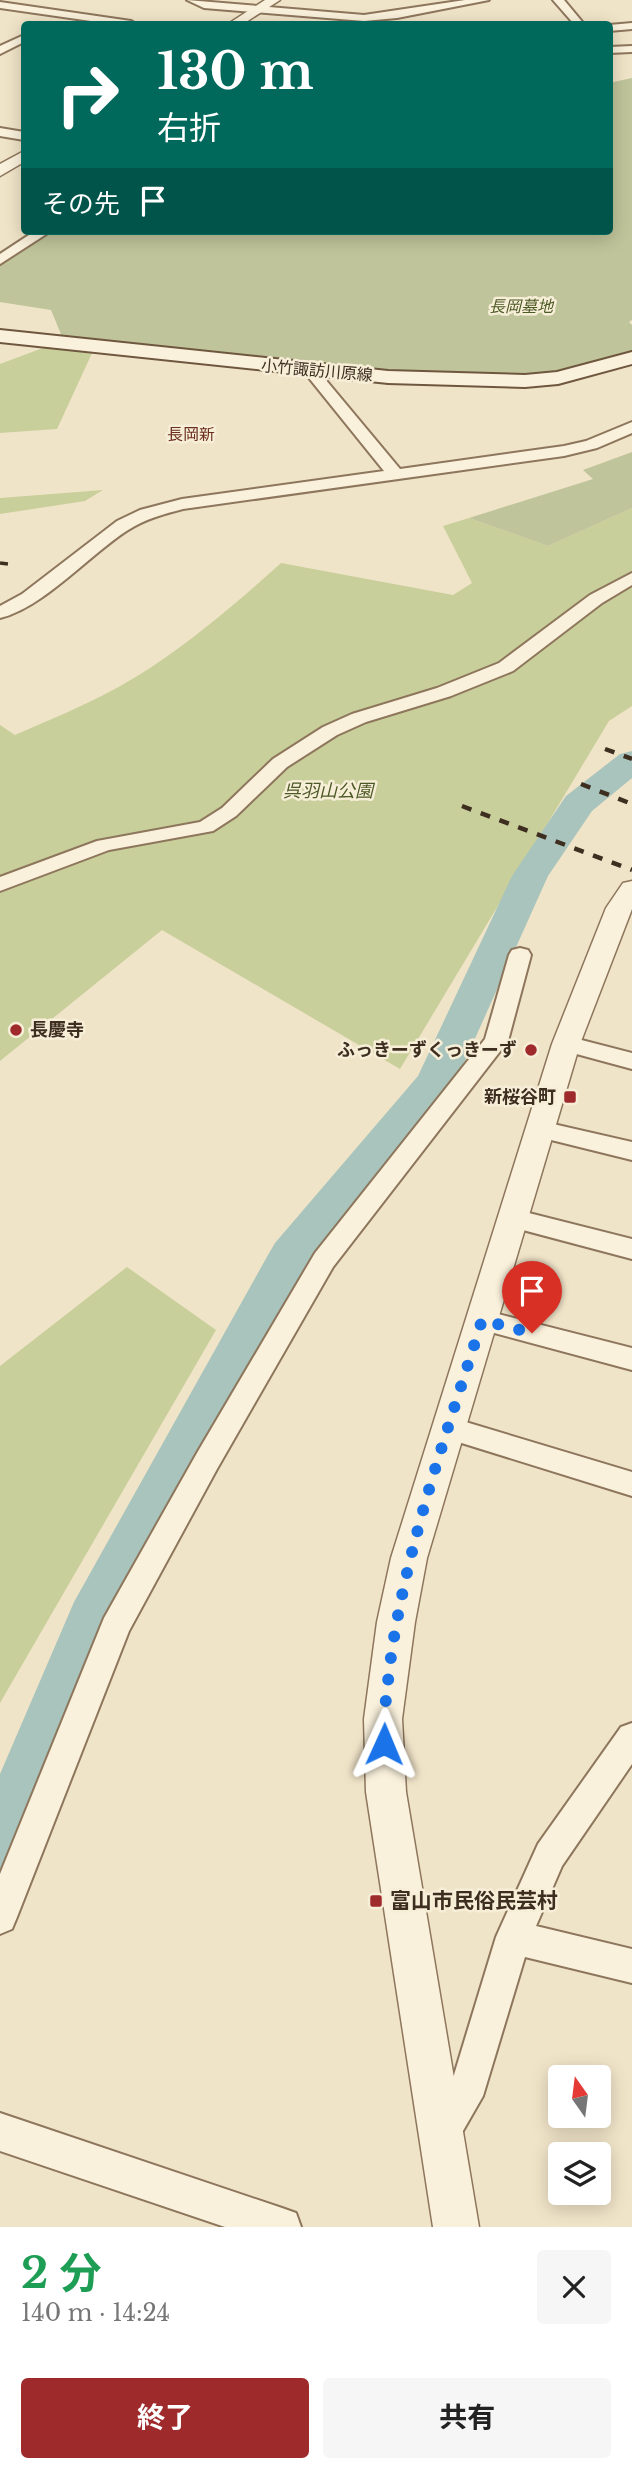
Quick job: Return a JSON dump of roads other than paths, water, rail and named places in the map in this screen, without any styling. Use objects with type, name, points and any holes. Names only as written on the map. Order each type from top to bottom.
[{"type":"main road","name":"小竹諏訪川原線","points":[[0,335],[388,377],[525,381],[558,378],[632,358]]},
{"type":"street","points":[[192,0],[204,5],[358,18],[397,15],[484,0]]},
{"type":"street","points":[[239,21],[274,0]]},
{"type":"street","points":[[558,0],[576,21]]},
{"type":"street","points":[[0,5],[109,21]]},
{"type":"street","points":[[54,21],[65,15]]},
{"type":"street","points":[[352,21],[358,18]]},
{"type":"street","points":[[613,28],[632,26]]},
{"type":"street","points":[[0,51],[21,40]]},
{"type":"street","points":[[613,50],[632,49]]},
{"type":"street","points":[[0,132],[21,136]]},
{"type":"street","points":[[0,171],[21,158]]},
{"type":"street","points":[[0,260],[38,235]]},
{"type":"street","points":[[310,370],[397,476]]},
{"type":"street","points":[[2,610],[28,598],[123,525],[146,514],[182,504],[564,451],[592,445],[632,427]]},
{"type":"street","points":[[0,884],[104,845],[206,827],[229,812],[280,762],[330,731],[359,718],[444,692],[506,667],[596,599],[632,578]]},
{"type":"street","points":[[456,2227],[386,1792],[383,1719],[396,1622],[409,1558],[566,1044],[619,908],[632,889]]},
{"type":"street","points":[[0,1916],[116,1627],[207,1461],[324,1259],[496,1041],[520,955]]},
{"type":"street","points":[[566,1044],[632,1061]]},
{"type":"street","points":[[540,1129],[632,1151]]},
{"type":"street","points":[[513,1218],[632,1249]]},
{"type":"street","points":[[482,1320],[632,1359]]},
{"type":"street","points":[[449,1428],[632,1484]]},
{"type":"street","points":[[440,2134],[470,2083],[513,1937],[550,1855],[629,1745]]},
{"type":"street","points":[[513,1937],[632,1966]]},
{"type":"street","points":[[0,2132],[282,2227]]},
{"type":"waterway","points":[[0,1841],[100,1602],[291,1255],[436,1082],[530,876],[579,804],[632,761]]},
{"type":"railway","points":[[0,563],[15,565]]},
{"type":"railway","points":[[605,749],[632,759]]},
{"type":"railway","points":[[581,784],[632,804]]},
{"type":"railway","points":[[462,806],[632,870]]},
{"type":"place","name":"長慶寺","points":[[16,1030]]},
{"type":"place","name":"ふっきーずくっきーず","points":[[531,1050]]},
{"type":"place","name":"新桜谷町","points":[[570,1097]]},
{"type":"place","name":"富山市民俗民芸村","points":[[376,1901]]},
{"type":"district","name":"長岡新","points":[[191,434]]},
{"type":"park label","name":"長岡墓地","points":[[521,306]]},
{"type":"park label","name":"呉羽山公園","points":[[328,791]]}]
